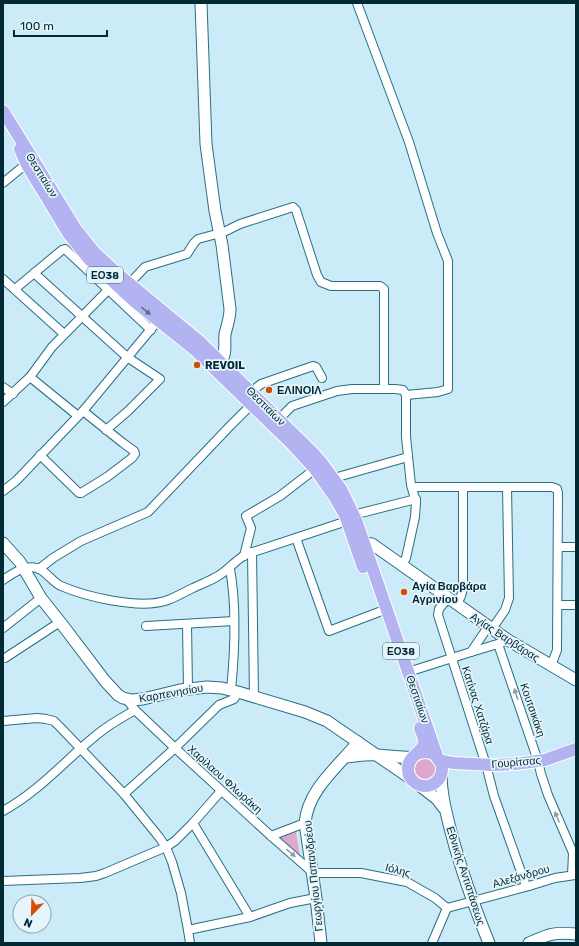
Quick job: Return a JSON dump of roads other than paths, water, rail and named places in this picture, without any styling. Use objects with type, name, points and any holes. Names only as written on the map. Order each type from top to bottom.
[{"type":"main road","points":[[201,3],[205,132],[230,314],[226,334],[225,354],[221,362]]},
{"type":"main road","name":"Θεστιαίων","points":[[3,111],[27,165],[77,245],[100,270],[118,283],[158,321],[221,362],[316,469],[350,518]]},
{"type":"main road","name":"Θεστιαίων","points":[[3,111],[75,228],[118,283]]},
{"type":"main road","name":"Θεστιαίων","points":[[197,346],[279,419],[312,452],[334,478],[341,489],[350,518],[408,672],[440,765]]},
{"type":"main road","name":"Καρπενησίου","points":[[3,543],[25,568],[41,598],[120,697],[127,700],[143,699],[188,689],[215,687],[235,691],[327,721],[377,754],[414,781]]},
{"type":"main road","name":"Θεστιαίων","points":[[360,544],[379,612],[424,740],[422,749],[415,755]]},
{"type":"main road","name":"Αγίας Βαρβάρας","points":[[360,544],[372,544],[490,628],[503,642],[576,680]]},
{"type":"main road","points":[[334,769],[346,757],[356,740]]},
{"type":"main road","points":[[334,769],[340,754],[356,740]]},
{"type":"main road","name":"Γουρίτσας","points":[[440,765],[454,763],[486,765],[515,764],[538,761],[576,749]]},
{"type":"main road","points":[[414,781],[430,785],[434,783],[440,765],[434,755],[429,752],[415,755]]},
{"type":"main road","points":[[346,757],[377,754]]},
{"type":"main road","name":"Καρπενησίου","points":[[377,754],[390,757],[415,755]]},
{"type":"main road","name":"ΕΟ38","points":[[414,781],[408,767],[415,755]]},
{"type":"main road","name":"Εθνικής Αντιστάσεως","points":[[440,765],[441,786],[445,810],[459,863],[489,943]]},
{"type":"main road","name":"Γεωργίου Παπανδρέου","points":[[320,943],[306,816],[312,798],[334,769]]},
{"type":"main road","name":"Εθνικής Αντιστάσεως","points":[[414,781],[437,799],[445,810]]},
{"type":"main road","points":[[529,943],[547,939],[559,932],[576,934]]},
{"type":"street","points":[[358,3],[409,142],[437,234],[448,262],[448,389],[438,392],[406,395]]},
{"type":"street","points":[[3,183],[27,165]]},
{"type":"street","points":[[3,402],[30,377],[52,347],[64,334],[118,283],[145,267],[185,256],[196,241],[240,224],[293,207],[296,208],[317,275],[321,282],[328,286],[367,286],[382,288],[384,292],[384,388]]},
{"type":"street","points":[[3,491],[16,481],[80,414],[158,321],[118,283],[65,249],[15,289]]},
{"type":"street","points":[[34,274],[127,357],[160,379],[128,411],[106,430]]},
{"type":"street","points":[[3,279],[64,334]]},
{"type":"street","points":[[40,569],[53,558],[81,541],[148,512],[230,426],[254,398],[261,384],[313,366],[316,367],[322,378]]},
{"type":"street","points":[[30,377],[80,414],[133,449],[135,454],[131,459],[84,493],[79,493],[40,455]]},
{"type":"street","points":[[3,387],[13,394]]},
{"type":"street","points":[[279,419],[292,406],[337,391],[384,388],[401,389],[406,395],[406,437],[412,487],[416,498],[415,517],[406,558],[402,565]]},
{"type":"street","points":[[334,478],[408,457]]},
{"type":"street","points":[[254,697],[248,554],[251,528],[246,516],[280,496],[316,469]]},
{"type":"street","points":[[412,487],[552,487],[557,489],[557,650],[551,666]]},
{"type":"street","points":[[471,652],[505,610],[509,598],[507,487]]},
{"type":"street","name":"Κατίνας Χατζάρα","points":[[463,488],[462,596],[452,601],[438,612],[438,615],[486,765],[494,796],[525,883],[529,886]]},
{"type":"street","points":[[3,580],[13,573],[25,568],[33,567],[40,569],[54,582],[65,588],[111,600],[137,603],[161,602],[171,599],[216,577],[230,569],[237,560],[248,554],[350,518],[416,498]]},
{"type":"street","points":[[296,538],[330,631],[379,612]]},
{"type":"street","points":[[558,547],[576,547]]},
{"type":"street","points":[[124,794],[220,705],[234,699],[234,621],[230,569]]},
{"type":"street","points":[[3,628],[41,598]]},
{"type":"street","points":[[558,605],[576,605]]},
{"type":"street","points":[[146,626],[234,621]]},
{"type":"street","points":[[5,658],[60,622]]},
{"type":"street","points":[[187,624],[188,689]]},
{"type":"street","points":[[408,672],[503,642]]},
{"type":"street","name":"Κουτσικάκη","points":[[503,642],[541,774],[550,800],[574,850],[574,875]]},
{"type":"street","name":"Χαρίλαου Φλωράκη","points":[[127,700],[135,710],[221,791],[311,871]]},
{"type":"street","points":[[3,811],[33,791],[102,731],[135,710]]},
{"type":"street","points":[[3,721],[37,718],[54,722],[124,794],[166,847],[181,893],[190,943]]},
{"type":"street","points":[[3,881],[96,876],[166,847],[194,823],[221,791]]},
{"type":"street","points":[[194,823],[250,917]]},
{"type":"street","points":[[271,836],[306,823]]},
{"type":"street","name":"Ιόλης","points":[[311,871],[319,873],[362,873],[407,882],[435,898],[447,908]]},
{"type":"street","name":"Αλεξάνδρου","points":[[472,900],[555,878],[574,875]]},
{"type":"street","points":[[188,930],[250,917],[290,903],[316,898]]},
{"type":"street","points":[[432,943],[447,908],[472,900]]},
{"type":"place","name":"REVOIL","points":[[197,365]]},
{"type":"place","name":"ΕΛΙΝΟΙΛ","points":[[269,390]]},
{"type":"place","name":"Αγία Βαρβάρα Αγρινίου","points":[[404,592]]}]
